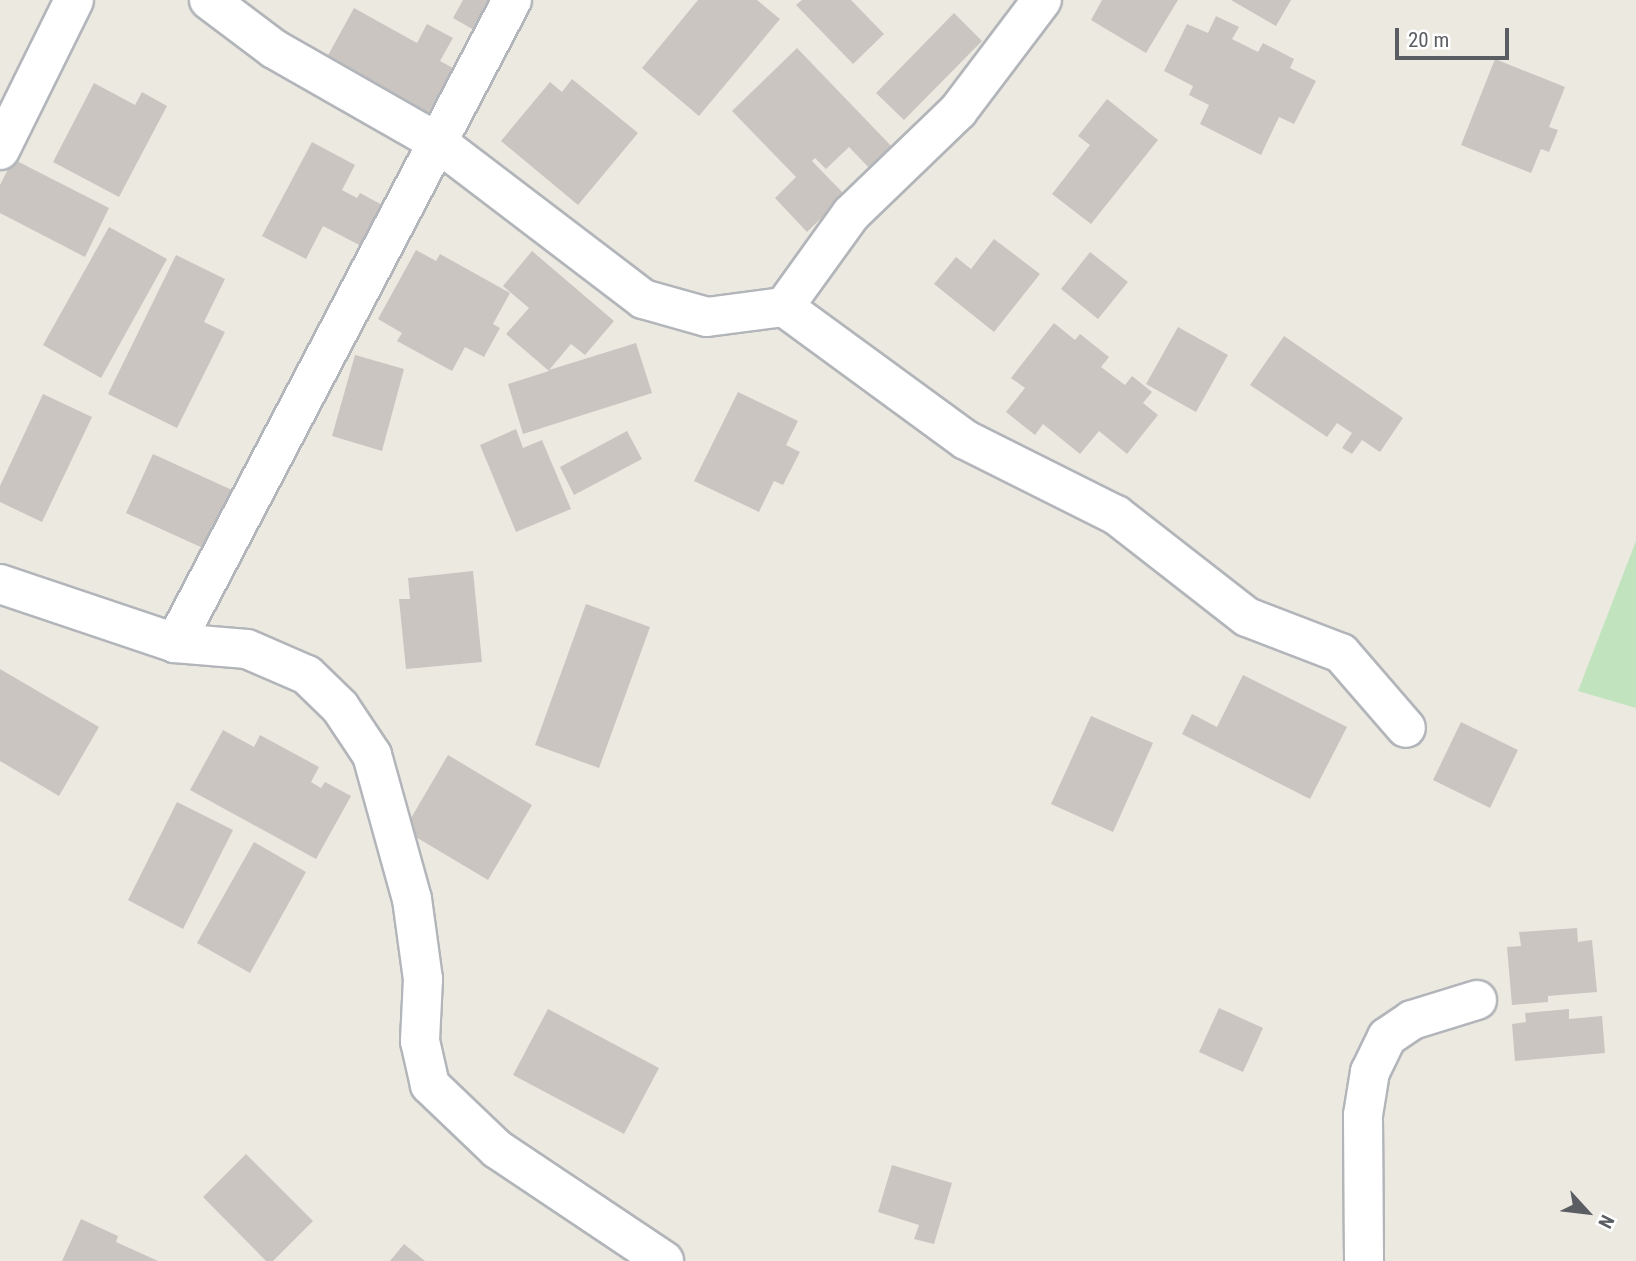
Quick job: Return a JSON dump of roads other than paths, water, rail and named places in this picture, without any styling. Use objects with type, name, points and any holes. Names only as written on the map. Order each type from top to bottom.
[{"type":"street","points":[[0,150],[74,0]]},
{"type":"street","points":[[209,0],[274,49],[437,142],[643,299],[707,317],[784,307],[966,440],[1116,515],[1247,617],[1341,653],[1406,728]]},
{"type":"street","points":[[175,643],[512,0]]},
{"type":"street","points":[[784,307],[851,214],[958,111],[1042,0]]},
{"type":"street","points":[[0,584],[175,643],[247,649],[307,675],[340,707],[372,755],[411,900],[423,979],[420,1041],[430,1085],[497,1149],[664,1261]]},
{"type":"street","points":[[1364,1261],[1363,1115],[1370,1072],[1387,1037],[1412,1020],[1477,999]]}]
